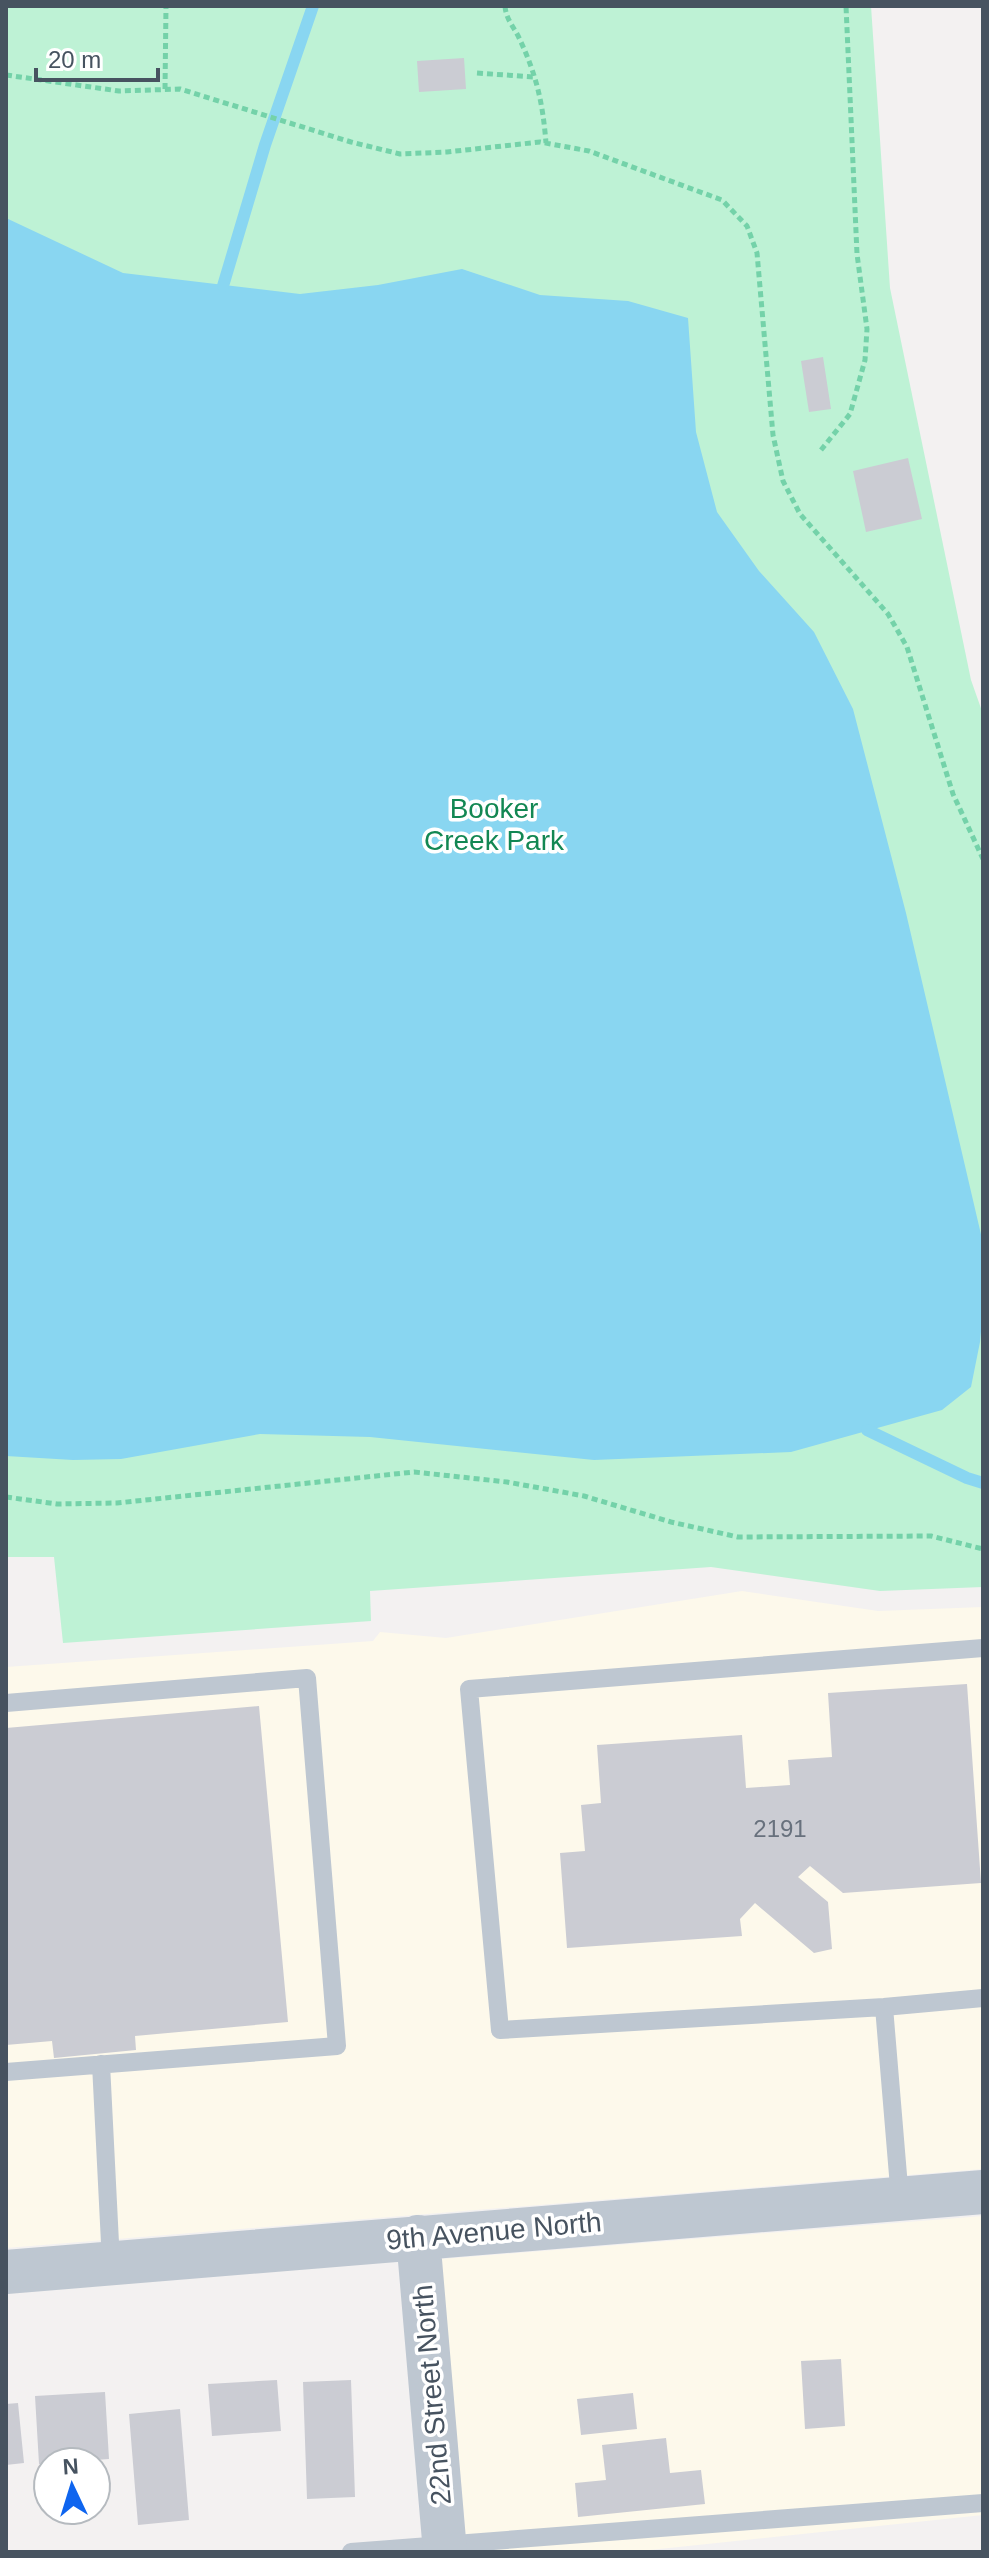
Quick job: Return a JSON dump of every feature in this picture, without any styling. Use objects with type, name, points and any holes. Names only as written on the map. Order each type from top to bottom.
[{"type":"street","name":"9th Avenue North","points":[[6,2272],[983,2192]]},
{"type":"street","name":"22nd Street North","points":[[418,2237],[445,2548]]},
{"type":"lane","points":[[983,1648],[469,1689],[500,2030],[884,2007],[983,1998]]},
{"type":"lane","points":[[6,1703],[307,1678],[337,2046],[6,2072]]},
{"type":"lane","points":[[884,2007],[900,2199]]},
{"type":"lane","points":[[101,2064],[111,2263]]},
{"type":"lane","points":[[351,2552],[445,2548],[983,2503]]},
{"type":"path","points":[[165,89],[166,6]]},
{"type":"path","points":[[505,6],[542,100],[546,143]]},
{"type":"path","points":[[821,450],[850,414],[865,360],[867,329],[857,254],[846,6]]},
{"type":"path","points":[[477,73],[534,77]]},
{"type":"path","points":[[6,75],[119,91],[180,89],[400,154],[546,143],[589,151],[722,200],[747,226],[757,253],[773,435],[783,481],[800,514],[888,614],[907,647],[953,794],[983,859]]},
{"type":"path","points":[[6,1497],[57,1504],[117,1503],[414,1472],[507,1482],[584,1496],[671,1522],[738,1537],[931,1536],[983,1549]]},
{"type":"shaded area","points":[[742,1591],[878,1611],[983,1607],[983,2169],[6,2248],[6,1667],[373,1641],[380,1632],[446,1638]]},
{"type":"shaded area","points":[[983,2216],[983,2515],[631,2552],[467,2552],[441,2259]]},
{"type":"green space","name":"Booker Creek Park","points":[[6,6],[871,6],[890,288],[971,680],[983,714],[983,1587],[880,1591],[711,1567],[370,1591],[371,1621],[63,1643],[54,1557],[6,1557]]},
{"type":"water","name":"Booker Creek Park","points":[[6,218],[123,273],[300,294],[378,285],[462,269],[540,295],[628,301],[688,318],[696,432],[717,512],[759,571],[814,632],[853,709],[906,913],[983,1243],[983,1311],[971,1387],[942,1410],[791,1452],[594,1460],[370,1437],[260,1434],[121,1459],[6,1456]]},
{"type":"building","points":[[464,58],[466,89],[419,92],[417,61]]},
{"type":"building","points":[[823,357],[831,409],[809,412],[801,361]]},
{"type":"building","points":[[908,458],[922,519],[866,532],[853,471]]},
{"type":"building","points":[[967,1684],[981,1883],[843,1893],[810,1866],[798,1877],[828,1902],[832,1949],[814,1953],[755,1903],[740,1919],[742,1936],[567,1948],[560,1853],[585,1851],[581,1805],[601,1803],[597,1745],[742,1735],[746,1788],[790,1785],[788,1760],[832,1757],[828,1693]]},
{"type":"building","points":[[259,1706],[288,2022],[135,2036],[136,2050],[54,2058],[52,2041],[6,2045],[6,1728]]},
{"type":"building","points":[[841,2359],[845,2426],[805,2429],[801,2361]]},
{"type":"building","points":[[277,2380],[281,2431],[212,2436],[208,2384]]},
{"type":"building","points":[[351,2380],[355,2497],[307,2499],[303,2382]]},
{"type":"building","points":[[105,2392],[108,2446],[38,2446],[35,2396]]},
{"type":"building","points":[[633,2393],[637,2429],[581,2435],[577,2399]]},
{"type":"building","points":[[18,2403],[24,2463],[6,2465],[6,2404]]},
{"type":"building","points":[[180,2409],[189,2520],[138,2525],[129,2414]]},
{"type":"building","points":[[666,2438],[670,2473],[701,2470],[705,2504],[578,2517],[575,2483],[606,2480],[602,2445]]},
{"type":"waterway","points":[[223,286],[265,145],[313,6]]},
{"type":"waterway","points":[[867,1430],[983,1483]]}]
